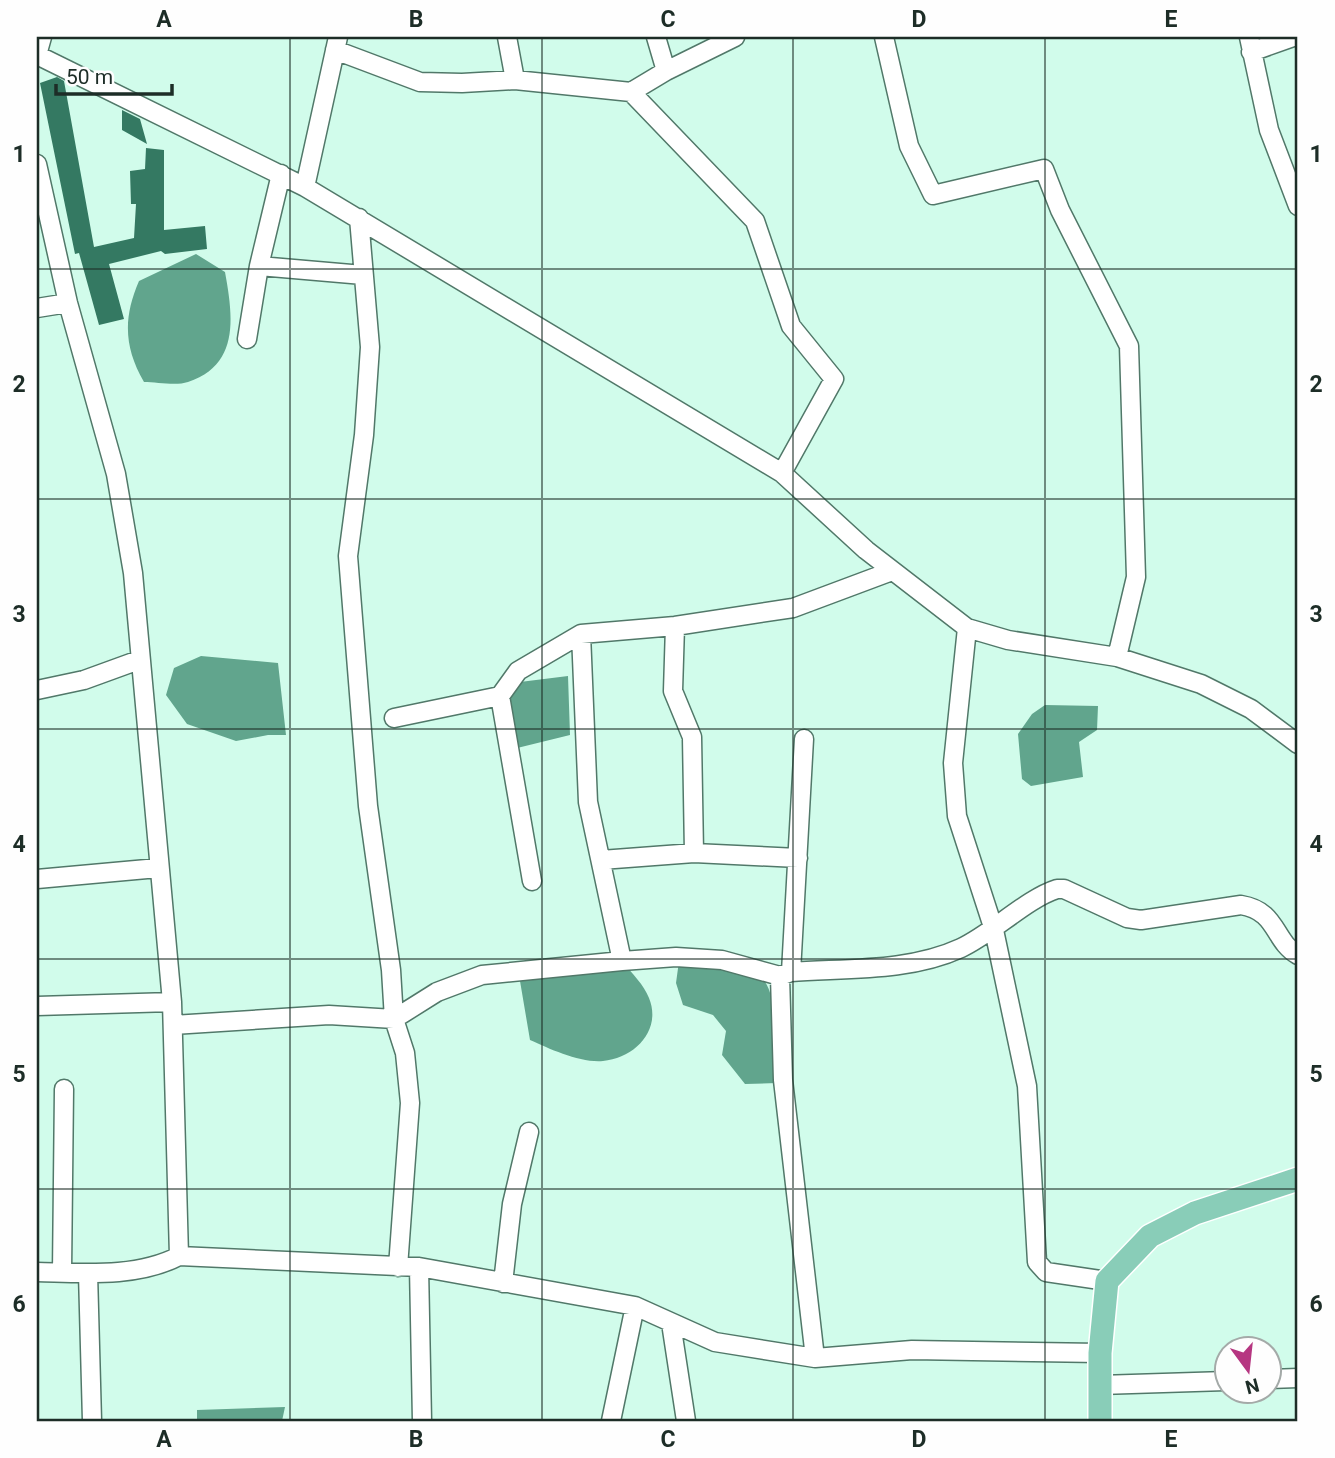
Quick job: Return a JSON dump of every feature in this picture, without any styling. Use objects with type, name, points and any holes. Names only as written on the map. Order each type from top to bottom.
[{"type":"main road","points":[[1100,1421],[1100,1353],[1107,1282],[1150,1236],[1195,1213],[1298,1179]]},
{"type":"street","points":[[43,37],[37,55],[305,187],[782,474],[892,571],[967,628],[1008,640],[1117,657],[1201,684],[1251,709],[1298,744]]},
{"type":"street","points":[[508,37],[515,80]]},
{"type":"street","points":[[656,37],[666,71]]},
{"type":"street","points":[[305,187],[337,43],[420,82],[515,80],[631,92],[666,71],[735,37]]},
{"type":"street","points":[[884,37],[909,146],[933,195],[1044,169],[1060,210],[1129,346],[1136,577],[1117,657]]},
{"type":"street","points":[[1293,37],[1250,44],[1269,130],[1298,206]]},
{"type":"street","points":[[631,92],[755,221],[791,326],[834,379],[782,474]]},
{"type":"street","points":[[37,164],[68,303],[116,474],[133,573],[172,1002],[179,1256]]},
{"type":"street","points":[[247,339],[281,174]]},
{"type":"street","points":[[359,218],[370,346],[364,435],[348,555],[368,806],[391,970],[394,1019],[405,1053],[410,1103],[398,1266]]},
{"type":"street","points":[[260,266],[363,275]]},
{"type":"street","points":[[37,308],[68,303]]},
{"type":"street","points":[[394,718],[500,696],[518,671],[581,634],[675,625],[793,608],[892,571]]},
{"type":"street","points":[[675,625],[673,691],[692,737],[694,853]]},
{"type":"street","points":[[967,628],[953,763],[957,816],[994,930],[1027,1086],[1037,1262],[1046,1272],[1058,1276],[1107,1282]]},
{"type":"street","points":[[581,634],[588,802],[622,961]]},
{"type":"street","points":[[37,690],[84,680],[139,660]]},
{"type":"street","points":[[500,696],[532,881]]},
{"type":"street","points":[[804,739],[798,858],[785,974],[783,1080],[815,1358]]},
{"type":"street","points":[[600,860],[694,853],[798,858]]},
{"type":"street","points":[[37,879],[158,868]]},
{"type":"street","points":[[173,1025],[329,1015],[394,1019],[437,992],[482,975],[622,961],[676,957],[722,960],[785,974],[931,960],[994,930],[1049,891],[1064,889],[1127,918],[1141,920],[1241,905],[1252,906],[1266,915],[1298,955]]},
{"type":"street","points":[[37,1006],[172,1002]]},
{"type":"street","points":[[62,1272],[64,1089]]},
{"type":"street","points":[[503,1283],[512,1204],[529,1132]]},
{"type":"street","points":[[37,1272],[88,1273],[158,1267],[179,1256],[398,1266],[635,1306],[715,1342],[815,1358],[912,1350],[1100,1353]]},
{"type":"street","points":[[419,1268],[422,1421]]},
{"type":"street","points":[[88,1273],[92,1421]]},
{"type":"street","points":[[611,1421],[635,1306]]},
{"type":"street","points":[[671,1323],[686,1421]]},
{"type":"street","points":[[1100,1385],[1212,1381]]},
{"type":"shaded area","points":[[196,254],[225,272],[231,322],[225,351],[217,364],[205,374],[188,382],[144,382],[133,357],[128,332],[130,307],[139,281]]},
{"type":"shaded area","points":[[201,656],[278,663],[286,735],[268,735],[236,741],[187,724],[166,695],[174,668]]},
{"type":"shaded area","points":[[568,676],[570,735],[505,751],[505,684]]},
{"type":"shaded area","points":[[1045,705],[1098,706],[1097,730],[1079,742],[1083,777],[1031,786],[1022,779],[1018,734],[1032,714]]},
{"type":"shaded area","points":[[679,961],[742,969],[760,977],[766,984],[771,995],[776,1026],[777,1083],[745,1084],[722,1055],[726,1031],[713,1015],[683,1005],[676,983]]},
{"type":"shaded area","points":[[623,963],[644,988],[652,1010],[649,1031],[635,1048],[615,1059],[594,1061],[565,1055],[530,1040],[520,981]]},
{"type":"shaded area","points":[[285,1407],[282,1421],[197,1421],[197,1410]]},
{"type":"building","points":[[57,77],[64,81],[94,247],[134,238],[136,204],[131,204],[130,171],[145,169],[146,148],[164,150],[164,230],[205,226],[207,249],[165,254],[161,251],[109,264],[124,319],[99,325],[79,253],[75,254],[40,83]]},
{"type":"building","points":[[122,110],[140,119],[147,144],[122,130]]}]
